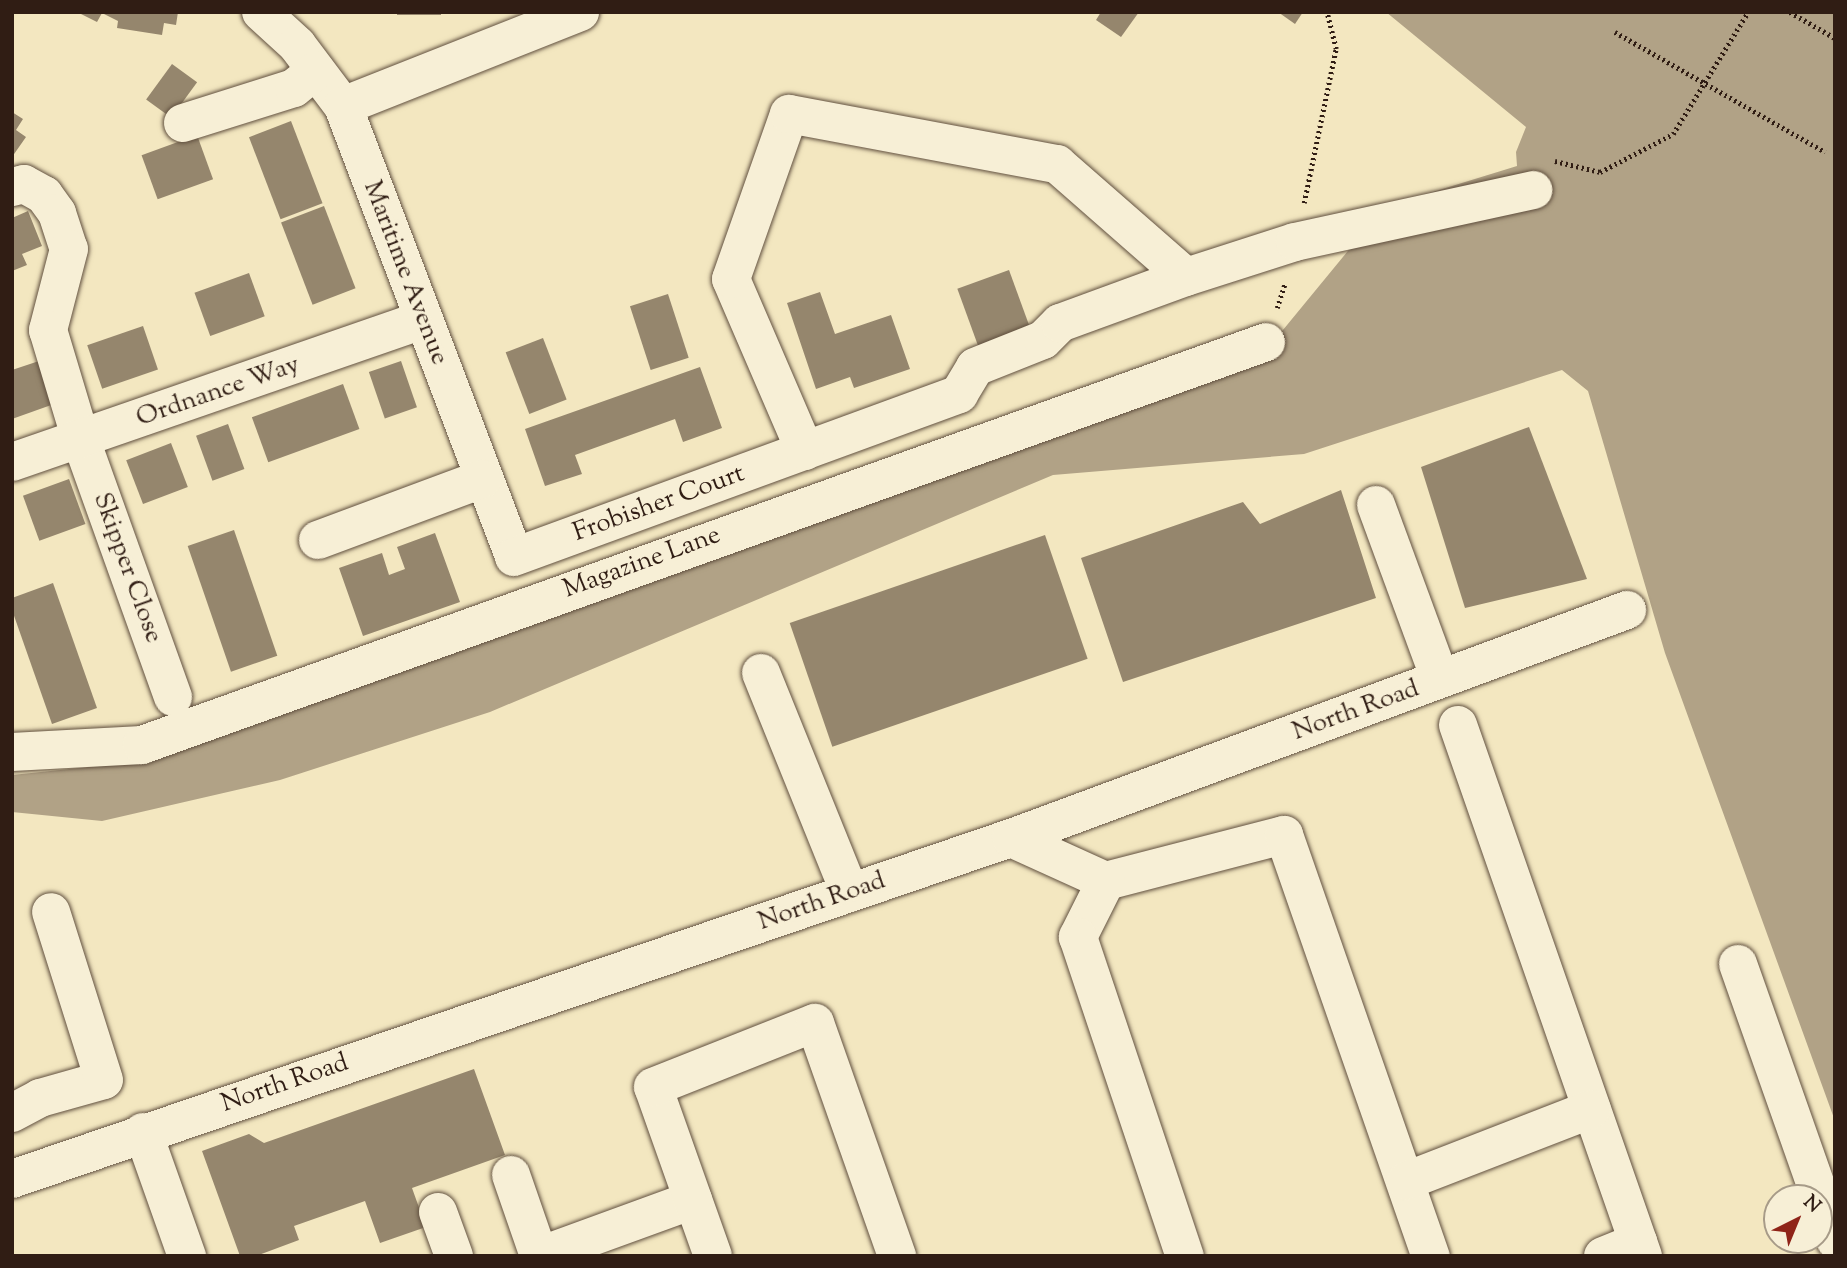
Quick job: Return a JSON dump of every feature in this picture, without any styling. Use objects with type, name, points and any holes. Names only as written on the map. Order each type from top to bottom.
[{"type":"street","name":"Maritime Avenue","points":[[261,12],[297,45],[342,106],[482,479],[514,557]]},
{"type":"street","points":[[342,106],[580,12]]},
{"type":"street","points":[[183,123],[294,88],[316,70]]},
{"type":"street","points":[[805,451],[732,279],[789,114],[1057,164],[1186,277]]},
{"type":"street","name":"Skipper Close","points":[[12,187],[24,184],[44,195],[57,213],[69,249],[48,330],[81,440],[173,697]]},
{"type":"street","name":"Frobisher Court","points":[[514,557],[959,394],[975,367],[1043,340],[1060,323],[1186,277],[1295,242],[1533,190]]},
{"type":"street","name":"Ordnance Way","points":[[12,462],[423,320]]},
{"type":"street","name":"Magazine Lane","points":[[12,752],[142,745],[1266,342]]},
{"type":"street","points":[[318,540],[482,479]]},
{"type":"street","points":[[1376,505],[1440,679]]},
{"type":"street","name":"North Road","points":[[12,1179],[143,1132],[1011,838],[1627,610]]},
{"type":"street","points":[[761,673],[849,893]]},
{"type":"street","points":[[1458,726],[1641,1249],[1603,1256]]},
{"type":"street","points":[[1011,838],[1106,881],[1284,835],[1432,1256]]},
{"type":"street","points":[[1106,881],[1078,937],[1185,1256]]},
{"type":"street","points":[[12,1113],[40,1098],[104,1080],[51,912]]},
{"type":"street","points":[[1738,964],[1835,1240]]},
{"type":"street","points":[[713,1256],[653,1087],[816,1023],[897,1256]]},
{"type":"street","points":[[1406,1181],[1592,1109]]},
{"type":"street","points":[[143,1132],[187,1256]]},
{"type":"street","points":[[511,1175],[539,1256],[693,1200]]},
{"type":"street","points":[[438,1212],[454,1256]]},
{"type":"path","points":[[1266,342],[1295,242],[1336,49],[1327,12]]},
{"type":"path","points":[[1600,172],[1673,134],[1707,85],[1748,12]]},
{"type":"path","points":[[1790,12],[1835,38]]},
{"type":"path","points":[[1615,32],[1825,152]]},
{"type":"shaded area","points":[[1386,12],[1835,12],[1835,1121],[1665,653],[1588,391],[1562,370],[1304,454],[1053,475],[490,712],[280,780],[102,821],[12,812],[12,775],[137,762],[1269,347],[1384,207],[1517,166],[1516,152],[1526,127]]},
{"type":"building","points":[[77,12],[178,12],[176,25],[164,23],[162,35],[117,28],[118,21],[102,13],[97,22]]},
{"type":"building","points":[[397,12],[441,12],[441,15],[397,15]]},
{"type":"building","points":[[1101,12],[1139,12],[1121,37],[1096,20]]},
{"type":"building","points":[[1278,12],[1303,12],[1295,24]]},
{"type":"building","points":[[172,64],[197,82],[171,118],[146,100]]},
{"type":"building","points":[[12,112],[23,119],[16,130],[26,137],[12,157]]},
{"type":"building","points":[[291,121],[323,203],[281,219],[249,137]]},
{"type":"building","points":[[197,135],[213,179],[158,199],[142,155]]},
{"type":"building","points":[[324,206],[356,288],[313,305],[281,222]]},
{"type":"building","points":[[28,211],[42,246],[22,254],[27,265],[12,271],[12,218]]},
{"type":"building","points":[[1009,270],[1030,328],[979,347],[957,289]]},
{"type":"building","points":[[249,273],[265,316],[210,336],[194,293]]},
{"type":"building","points":[[820,292],[835,334],[891,315],[910,369],[854,388],[850,377],[816,389],[787,303]]},
{"type":"building","points":[[668,294],[689,358],[651,370],[630,306]]},
{"type":"building","points":[[143,326],[158,369],[102,389],[87,345]]},
{"type":"building","points":[[543,338],[567,400],[529,414],[506,352]]},
{"type":"building","points":[[39,361],[54,404],[12,419],[12,370]]},
{"type":"building","points":[[401,361],[417,407],[385,418],[369,372]]},
{"type":"building","points":[[700,367],[722,428],[683,442],[675,419],[575,455],[582,474],[545,486],[525,429]]},
{"type":"building","points":[[343,384],[359,429],[268,462],[252,417]]},
{"type":"building","points":[[228,424],[244,469],[212,481],[196,436]]},
{"type":"building","points":[[1529,427],[1587,579],[1465,608],[1421,467]]},
{"type":"building","points":[[171,443],[188,487],[143,504],[126,460]]},
{"type":"building","points":[[69,479],[85,524],[39,541],[23,496]]},
{"type":"building","points":[[1341,490],[1376,598],[1123,682],[1081,558],[1243,502],[1260,524]]},
{"type":"building","points":[[234,530],[277,656],[231,672],[188,546]]},
{"type":"building","points":[[435,533],[460,602],[363,636],[339,568],[382,553],[389,575],[405,569],[397,547]]},
{"type":"building","points":[[1045,535],[1088,659],[832,747],[790,623]]},
{"type":"building","points":[[53,583],[97,708],[52,724],[12,610],[12,598]]},
{"type":"building","points":[[474,1069],[505,1155],[412,1188],[426,1227],[380,1243],[365,1201],[294,1226],[299,1240],[256,1256],[240,1256],[202,1151],[249,1134],[264,1143]]}]
